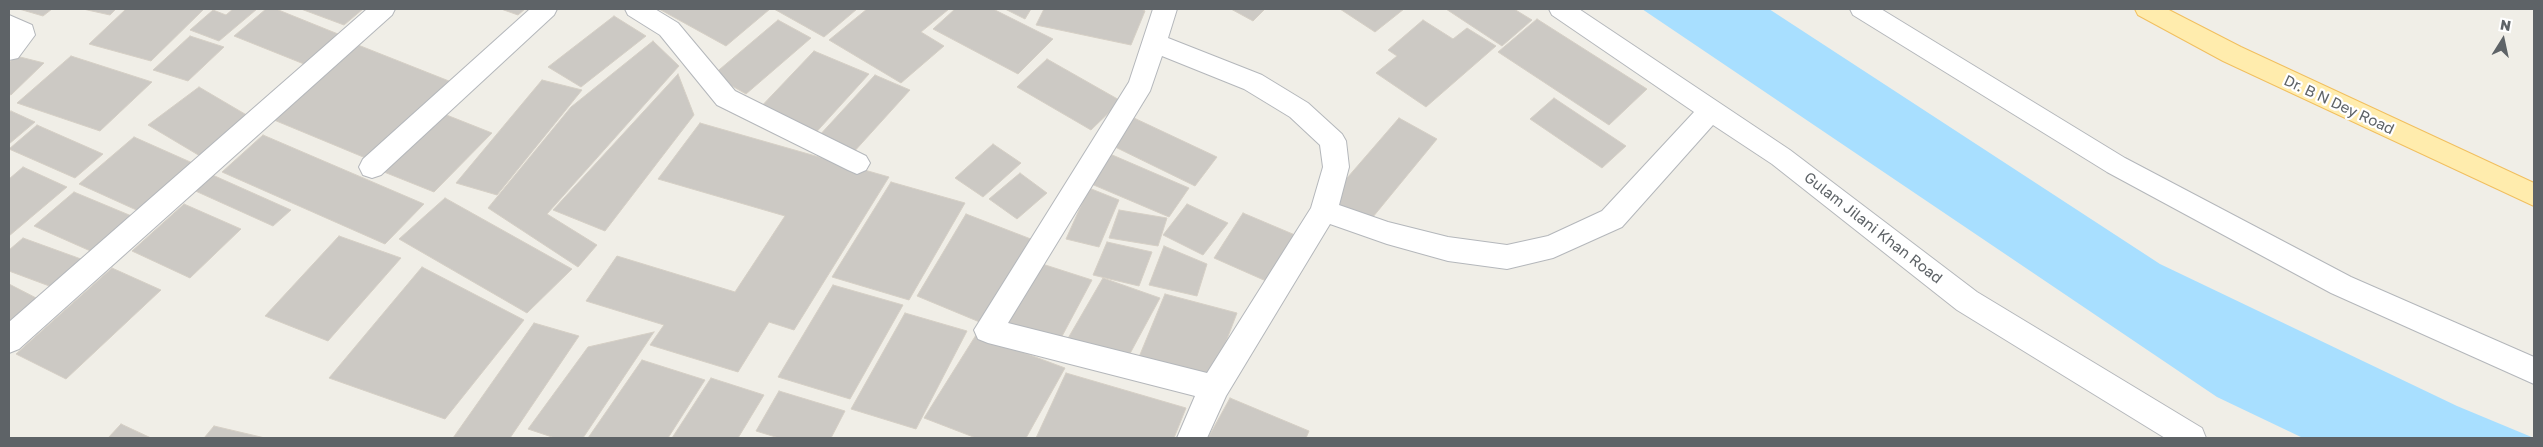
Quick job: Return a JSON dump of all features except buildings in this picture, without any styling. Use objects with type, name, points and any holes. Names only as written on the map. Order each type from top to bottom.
[{"type":"main road","name":"Dr. B N Dey Road","points":[[2147,9],[2241,58],[2534,195]]},
{"type":"street","points":[[9,340],[383,9]]},
{"type":"street","points":[[372,167],[545,9]]},
{"type":"street","points":[[637,9],[669,29],[726,98],[857,163]]},
{"type":"street","points":[[1165,9],[1141,84],[988,330],[1214,388]]},
{"type":"street","name":"Gulam Jilani Khan Road","points":[[1561,9],[1781,157],[1967,301],[2191,438]]},
{"type":"street","points":[[1862,9],[2116,165],[2341,285],[2534,370]]},
{"type":"street","points":[[9,24],[23,31],[23,35],[9,51]]},
{"type":"street","points":[[1154,44],[1253,82],[1299,110],[1333,141],[1336,167],[1324,212],[1214,388],[1192,438]]},
{"type":"street","points":[[1324,212],[1387,233],[1448,249],[1507,257],[1552,246],[1612,219],[1711,110]]},
{"type":"water","points":[[1642,9],[1769,9],[2160,264],[2457,406],[2534,438],[2303,438],[2217,397]]}]
